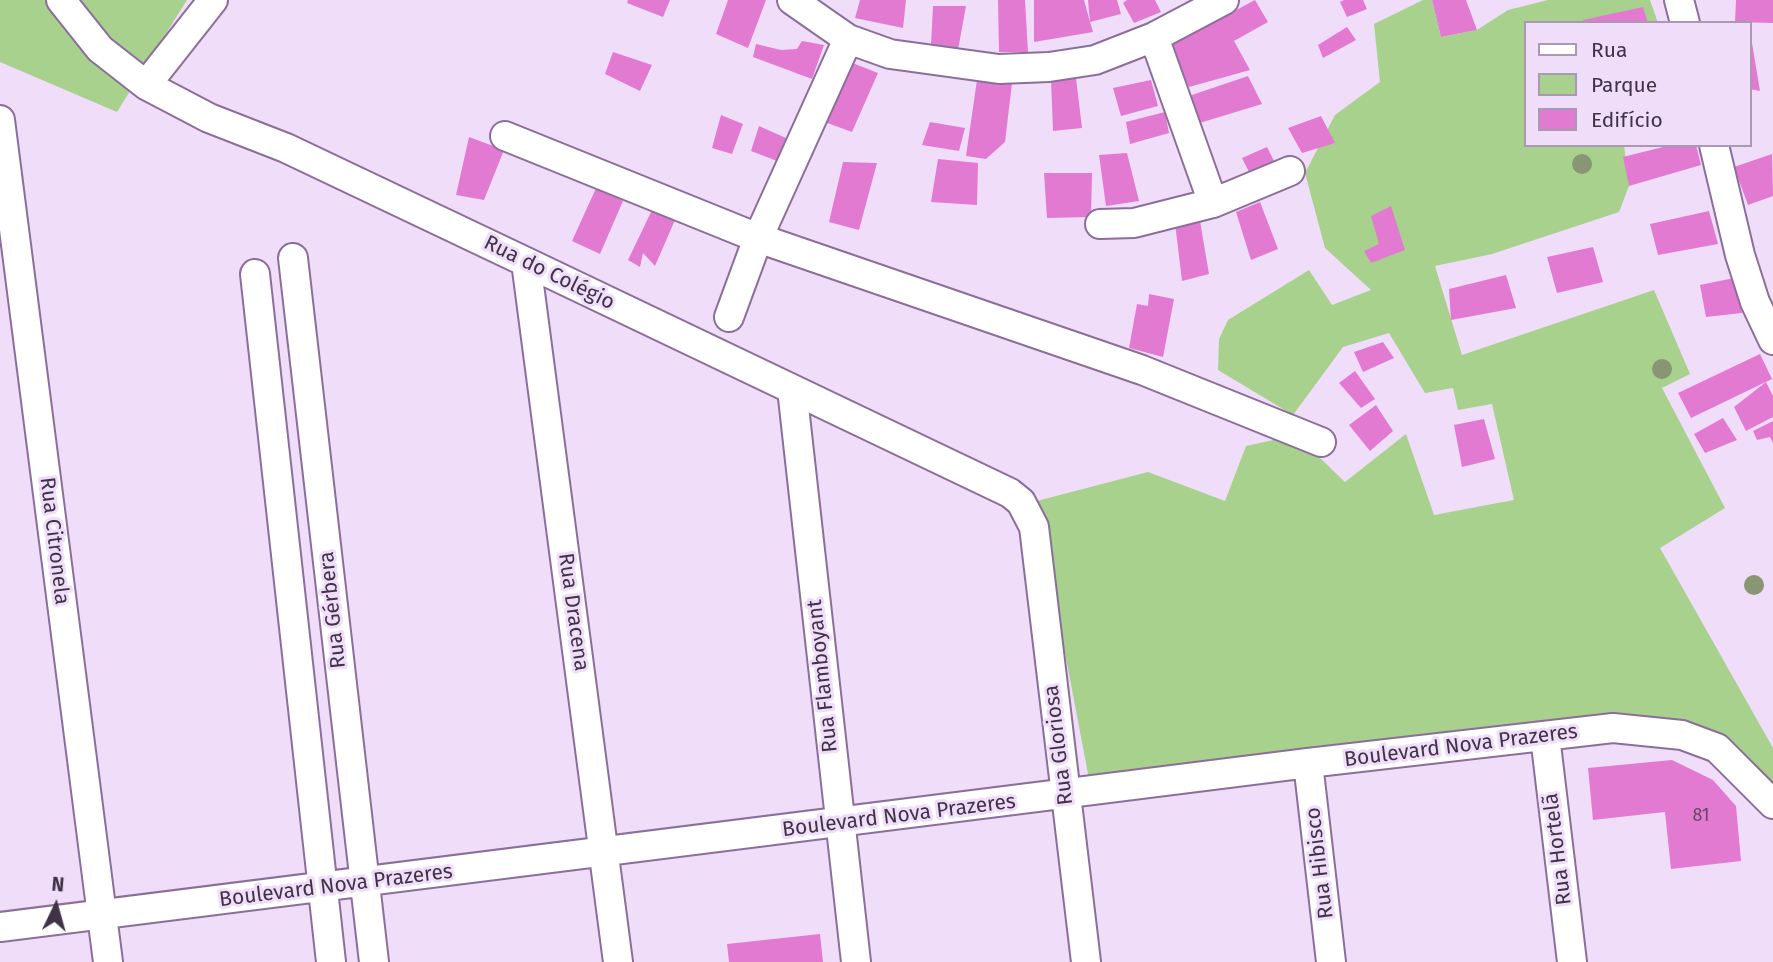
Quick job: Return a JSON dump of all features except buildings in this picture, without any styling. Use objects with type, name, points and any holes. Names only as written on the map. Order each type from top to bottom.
[{"type":"street","name":"Rua do Colégio","points":[[61,0],[100,49],[146,85],[209,118],[286,148],[1010,493],[1025,508],[1034,527]]},
{"type":"street","points":[[146,85],[213,0]]},
{"type":"street","points":[[792,0],[848,39],[890,54],[999,69],[1049,67],[1095,60],[1154,37],[1224,0]]},
{"type":"street","points":[[1679,0],[1684,21]]},
{"type":"street","points":[[1154,37],[1213,203]]},
{"type":"street","points":[[729,317],[758,238],[848,39]]},
{"type":"street","name":"Rua Citronela","points":[[0,120],[108,962]]},
{"type":"street","points":[[505,136],[758,238],[1142,370],[1321,442]]},
{"type":"street","points":[[1714,147],[1740,255],[1755,302],[1773,340]]},
{"type":"street","points":[[1100,224],[1146,220],[1213,203],[1290,171]]},
{"type":"street","name":"Rua Gérbera","points":[[293,258],[374,962]]},
{"type":"street","name":"Rua Dracena","points":[[527,262],[618,962]]},
{"type":"street","name":"Rua Gérbera","points":[[255,274],[331,962]]},
{"type":"street","name":"Rua Flamboyant","points":[[792,389],[856,962]]},
{"type":"street","name":"Rua Gloriosa","points":[[1034,527],[1086,962]]},
{"type":"street","name":"Boulevard Nova Prazeres","points":[[0,927],[1065,796],[1308,763],[1613,728],[1682,735],[1717,748],[1773,804]]},
{"type":"street","name":"Rua Hortelã","points":[[1545,736],[1572,962]]},
{"type":"street","name":"Rua Hibisco","points":[[1308,763],[1331,962]]},
{"type":"green space","points":[[0,0],[187,0],[117,112],[0,62]]},
{"type":"green space","points":[[1423,0],[1432,0],[1441,37],[1477,30],[1508,10],[1548,0],[1650,0],[1657,21],[1524,21],[1524,147],[1624,147],[1629,186],[1619,212],[1492,254],[1435,266],[1462,355],[1654,290],[1690,374],[1662,388],[1725,508],[1660,548],[1773,748],[1773,804],[1682,735],[1089,779],[1041,527],[1033,502],[1148,472],[1225,501],[1246,446],[1296,435],[1345,482],[1406,434],[1434,515],[1514,500],[1492,404],[1458,410],[1453,388],[1425,393],[1389,333],[1343,347],[1293,415],[1218,370],[1219,339],[1228,320],[1309,270],[1332,305],[1371,290],[1325,248],[1305,173],[1335,115],[1380,82],[1374,24]]}]
